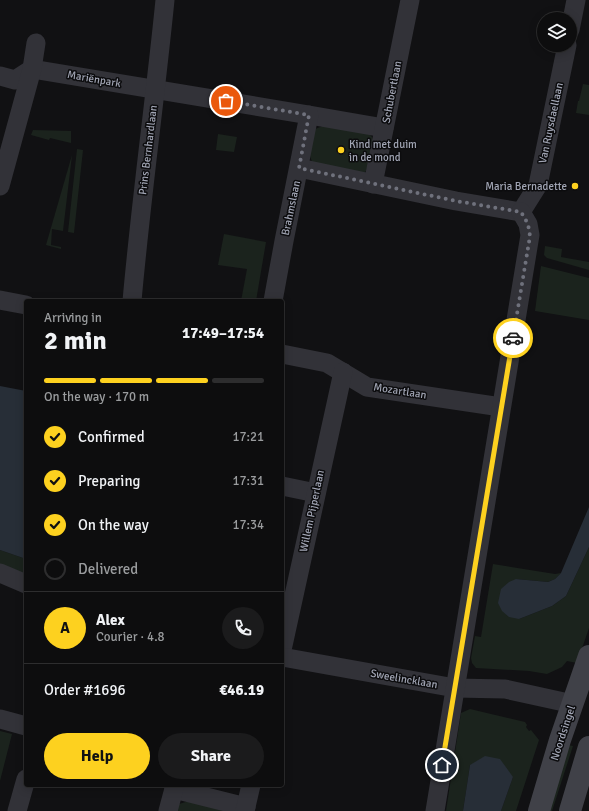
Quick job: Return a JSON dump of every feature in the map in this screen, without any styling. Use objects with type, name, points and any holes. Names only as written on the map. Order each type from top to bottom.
[{"type":"main road","name":"Noordsingel","points":[[539,811],[560,740],[581,705],[589,656]]},
{"type":"main road","points":[[570,811],[589,747]]},
{"type":"street","name":"Prins Bernhardlaan","points":[[132,299],[136,252],[156,90],[165,0]]},
{"type":"street","name":"Schubertlaan","points":[[373,184],[410,0]]},
{"type":"street","points":[[574,12],[576,0]]},
{"type":"street","points":[[0,186],[32,69],[36,42]]},
{"type":"street","name":"Van Ruysdaellaan","points":[[521,212],[538,185],[566,52]]},
{"type":"street","name":"Mariënpark","points":[[32,69],[384,128]]},
{"type":"street","points":[[0,76],[15,80],[32,69]]},
{"type":"street","name":"Brahmslaan","points":[[274,299],[284,241],[309,115]]},
{"type":"street","points":[[299,168],[456,201],[521,212],[528,224],[530,236],[454,688],[435,811]]},
{"type":"street","points":[[0,300],[24,305]]},
{"type":"street","name":"Mozartlaan","points":[[284,354],[327,363],[367,386],[501,407]]},
{"type":"street","name":"Willem Pijperlaan","points":[[284,641],[343,372]]},
{"type":"street","points":[[284,486],[316,493]]},
{"type":"street","points":[[0,573],[24,583]]},
{"type":"street","name":"Sweelincklaan","points":[[284,657],[454,688],[505,689],[581,705]]},
{"type":"street","points":[[0,719],[24,725]]},
{"type":"street","points":[[17,811],[24,785]]},
{"type":"street","points":[[168,811],[174,787],[246,809],[251,787]]},
{"type":"shaded area","points":[[583,84],[589,85],[589,115],[576,113]]},
{"type":"shaded area","points":[[323,126],[368,133],[372,137],[374,143],[366,171],[362,174],[312,162],[309,153],[315,129]]},
{"type":"shaded area","points":[[33,130],[71,131],[71,143],[50,138],[49,140],[31,135]]},
{"type":"shaded area","points":[[218,134],[237,137],[234,152],[216,150]]},
{"type":"shaded area","points":[[77,149],[83,150],[74,233],[68,232]]},
{"type":"shaded area","points":[[72,155],[63,231],[52,229],[51,245],[61,247],[61,249],[46,245]]},
{"type":"shaded area","points":[[224,234],[266,242],[256,299],[241,299],[247,269],[218,265]]},
{"type":"shaded area","points":[[545,246],[562,249],[561,257],[589,262],[589,270],[547,258],[544,255]]},
{"type":"shaded area","points":[[541,266],[589,278],[589,320],[535,311]]},
{"type":"shaded area","points":[[0,386],[24,391],[24,558],[0,550]]},
{"type":"shaded area","points":[[589,507],[589,547],[566,596],[552,606],[519,619],[509,617],[502,611],[498,603],[501,589],[509,582],[516,579],[548,582],[555,579],[561,573]]},
{"type":"shaded area","points":[[589,547],[589,628],[577,663],[567,661],[562,667],[547,674],[529,671],[476,668],[472,663],[471,658],[475,636],[481,637],[493,564],[555,574],[561,573],[555,579],[548,582],[516,579],[519,619],[552,606],[566,596]]},
{"type":"shaded area","points":[[0,550],[24,558],[24,574],[0,565]]},
{"type":"shaded area","points":[[470,709],[525,722],[529,731],[531,730],[539,740],[516,811],[501,811],[513,777],[470,765],[463,811],[446,811],[461,713]]},
{"type":"shaded area","points":[[0,731],[12,734],[0,781]]},
{"type":"shaded area","points":[[568,745],[573,746],[552,811],[549,811]]},
{"type":"shaded area","points":[[485,756],[500,759],[513,777],[501,811],[463,811],[470,765]]},
{"type":"shaded area","points":[[189,801],[227,811],[174,811],[179,804]]},
{"type":"way so far","points":[[226,101],[309,115],[299,168],[456,201],[521,212],[528,224],[530,236],[513,338]]},
{"type":"place","name":"Kind met duim in de mond","points":[[341,150]]},
{"type":"place","name":"Maria Bernadette","points":[[575,186]]},
{"type":"route","points":[[442,765],[513,338]]}]
